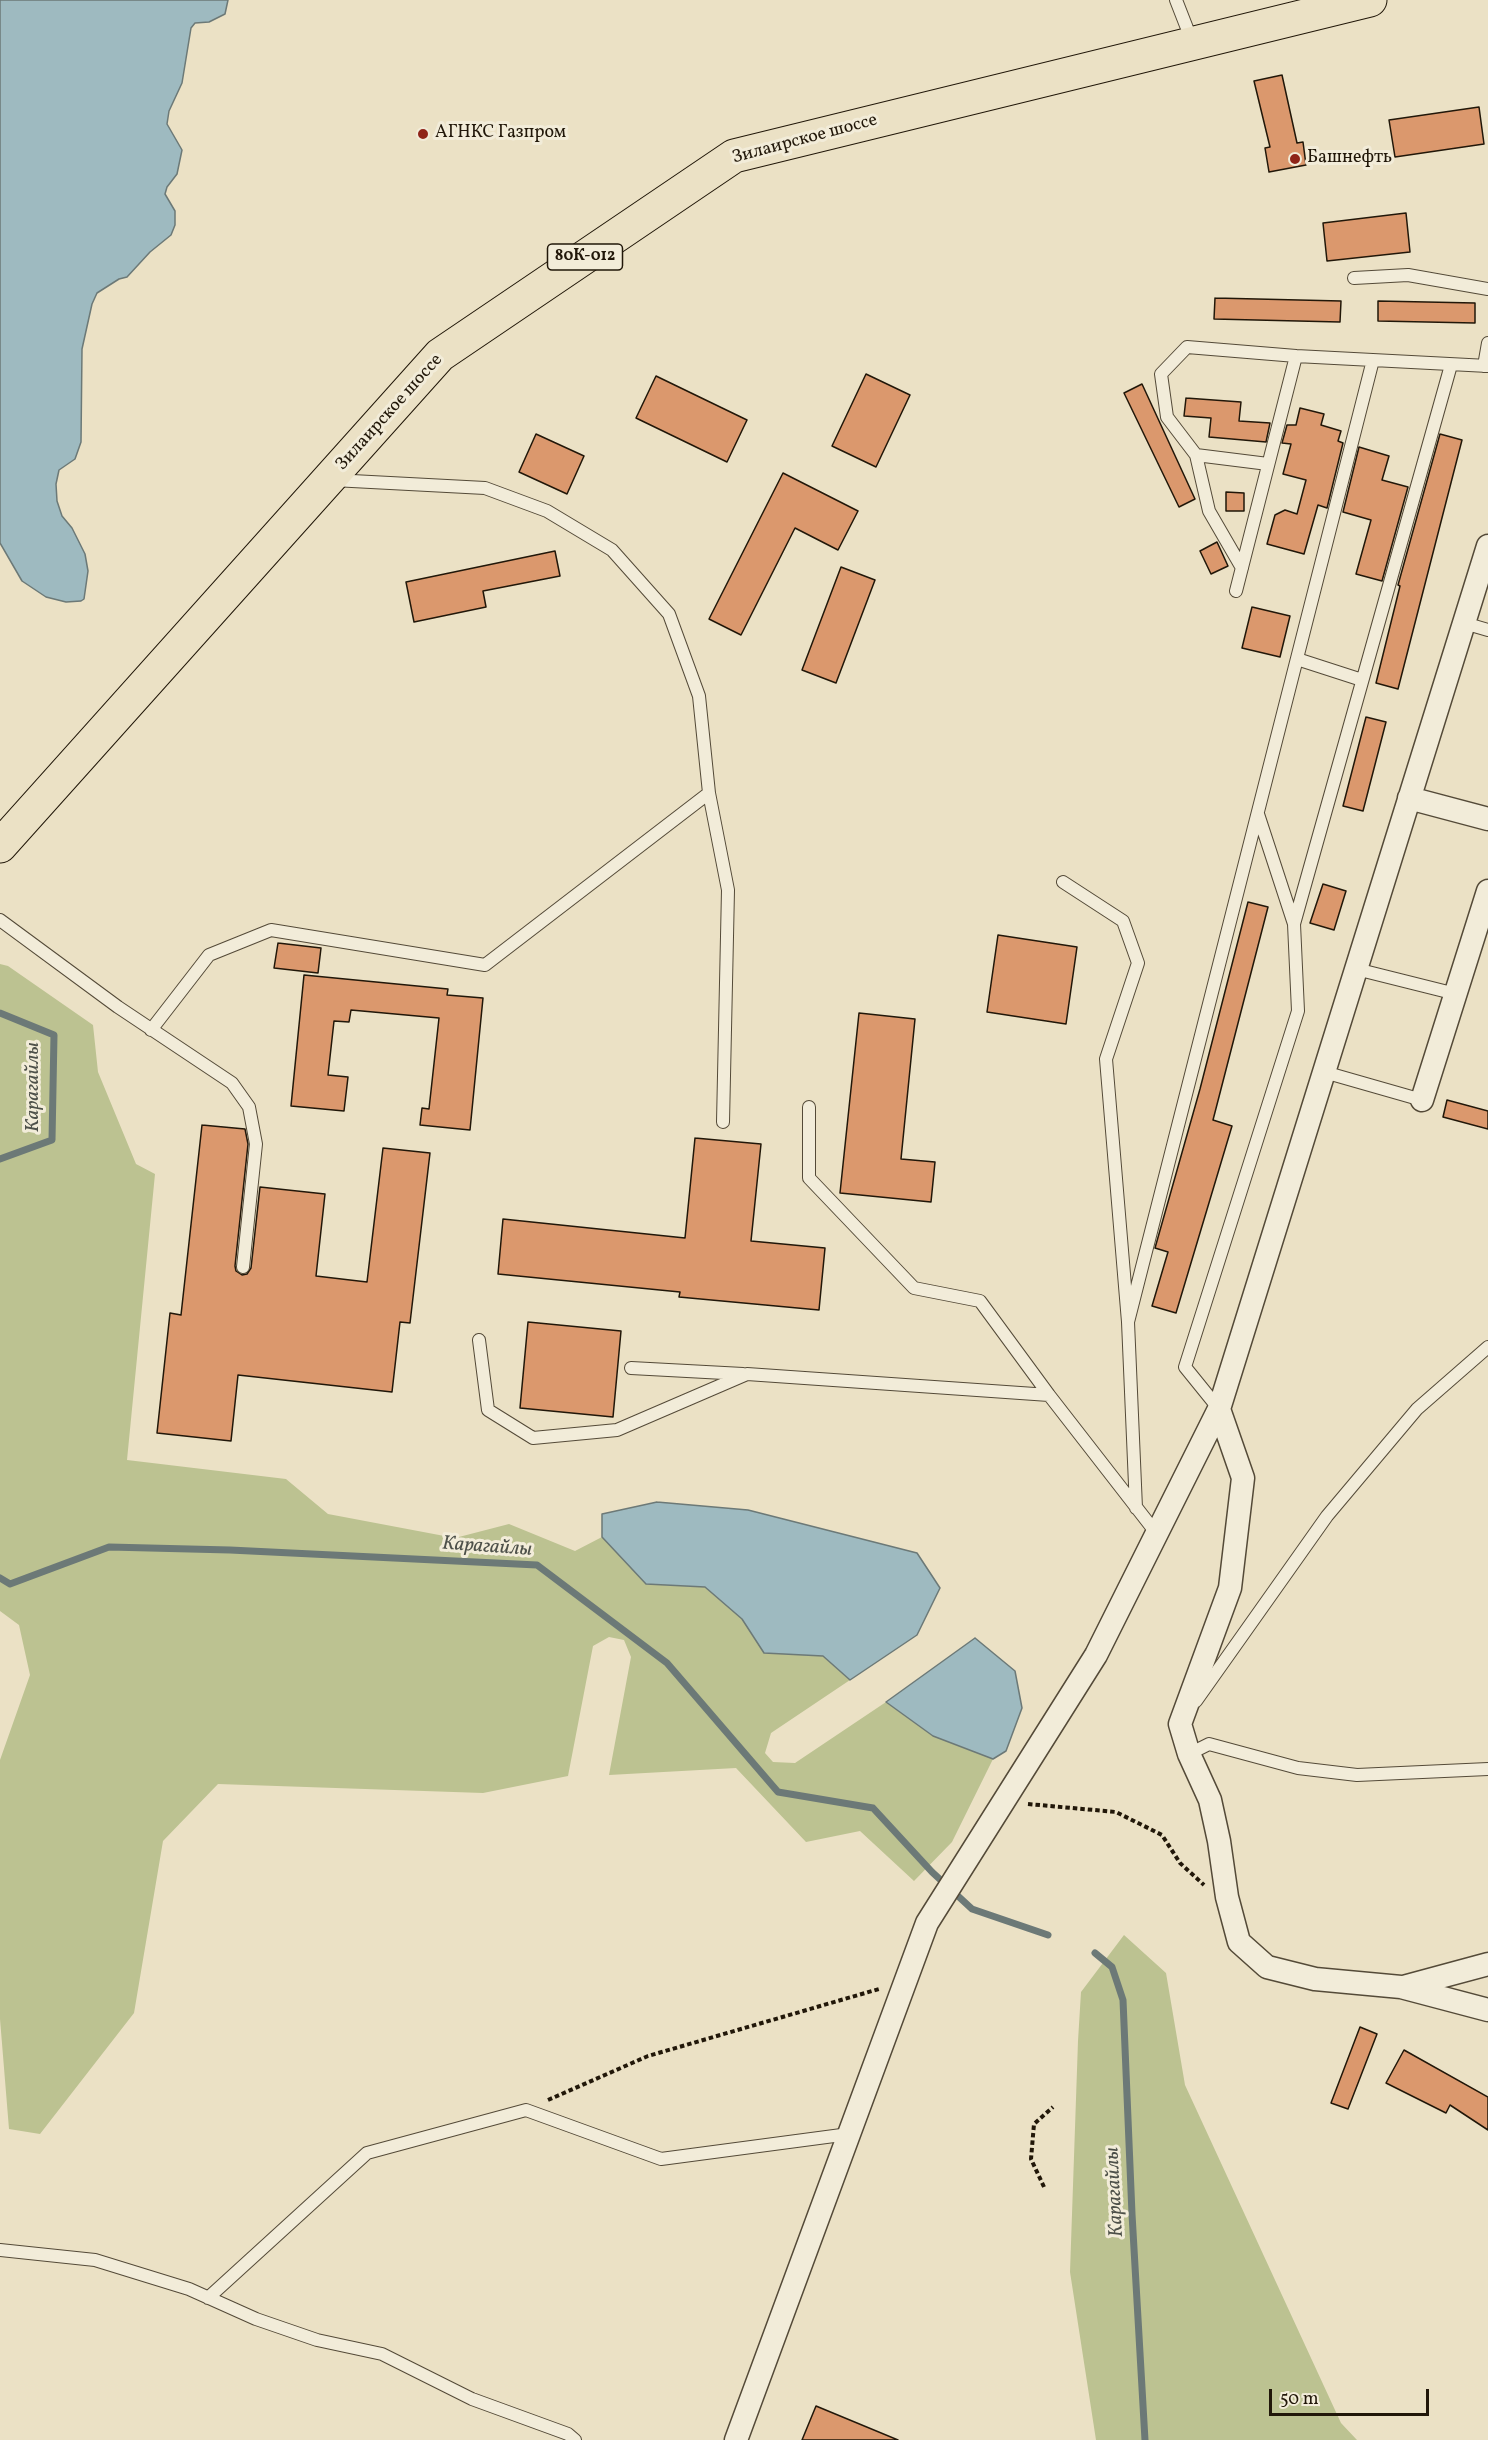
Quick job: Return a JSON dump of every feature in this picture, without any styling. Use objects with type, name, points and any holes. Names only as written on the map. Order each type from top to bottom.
[{"type":"main road","name":"Зилаирское шоссе","points":[[0,846],[440,355],[734,156],[1193,42],[1307,7],[1370,0]]},
{"type":"street","points":[[736,2440],[927,1923],[1096,1655],[1219,1409],[1488,546]]},
{"type":"street","points":[[1409,798],[1488,819]]},
{"type":"street","points":[[1422,1100],[1488,891]]},
{"type":"street","points":[[1219,1409],[1243,1478],[1230,1588],[1180,1724],[1189,1754],[1210,1800],[1230,1910],[1239,1942],[1267,1967],[1315,1979],[1401,1987],[1488,2010]]},
{"type":"street","points":[[1401,1987],[1488,1964]]},
{"type":"lane","points":[[1176,0],[1193,42]]},
{"type":"lane","points":[[1354,278],[1408,275],[1488,289]]},
{"type":"lane","points":[[1242,568],[1209,511],[1196,455],[1167,417],[1161,374],[1187,348],[1296,357],[1486,366],[1488,343]]},
{"type":"lane","points":[[1236,591],[1296,357]]},
{"type":"lane","points":[[1128,1322],[1373,360]]},
{"type":"lane","points":[[1293,924],[1451,364]]},
{"type":"lane","points":[[1196,455],[1268,464]]},
{"type":"lane","points":[[329,480],[485,489],[546,511],[612,550],[669,614],[699,696],[709,793],[728,890],[723,1122]]},
{"type":"lane","points":[[1464,623],[1488,630]]},
{"type":"lane","points":[[1297,659],[1362,680]]},
{"type":"lane","points":[[151,1030],[209,955],[271,930],[485,965],[709,793]]},
{"type":"lane","points":[[1219,1409],[1185,1367],[1298,1011],[1293,924],[1258,814]]},
{"type":"lane","points":[[1063,882],[1123,921],[1138,963],[1106,1059],[1128,1322],[1136,1508]]},
{"type":"lane","points":[[0,920],[151,1030],[232,1083],[249,1107],[256,1144],[243,1267]]},
{"type":"lane","points":[[1356,969],[1456,994]]},
{"type":"lane","points":[[1324,1072],[1422,1100]]},
{"type":"lane","points":[[809,1107],[809,1178],[914,1288],[980,1301],[1049,1395],[1157,1533]]},
{"type":"lane","points":[[479,1340],[488,1410],[533,1438],[617,1430],[747,1374]]},
{"type":"lane","points":[[1180,1724],[1335,1507],[1417,1409],[1488,1347]]},
{"type":"lane","points":[[632,1368],[1049,1395]]},
{"type":"lane","points":[[1189,1754],[1209,1744],[1298,1768],[1357,1775],[1488,1769]]},
{"type":"lane","points":[[208,2298],[367,2153],[526,2110],[661,2159],[849,2134]]},
{"type":"lane","points":[[0,2250],[95,2260],[189,2289],[256,2319],[317,2340],[382,2354],[472,2399],[568,2434],[574,2440]]},
{"type":"path","points":[[1003,1802],[1116,1812],[1162,1835],[1180,1863],[1230,1910]]},
{"type":"path","points":[[526,2110],[648,2056],[905,1981]]},
{"type":"path","points":[[1044,2187],[1031,2159],[1034,2124],[1053,2107]]},
{"type":"green space","points":[[0,964],[8,966],[93,1025],[98,1072],[136,1164],[155,1174],[127,1460],[286,1479],[328,1514],[455,1538],[509,1524],[575,1551],[602,1537],[646,1584],[705,1587],[742,1619],[764,1653],[823,1656],[850,1680],[771,1733],[765,1753],[773,1762],[795,1763],[886,1702],[933,1736],[993,1759],[952,1842],[914,1881],[860,1831],[806,1842],[736,1768],[609,1775],[631,1657],[624,1640],[609,1637],[593,1646],[568,1776],[483,1793],[218,1784],[163,1841],[134,2013],[40,2134],[9,2129],[0,2019],[0,1760],[30,1675],[19,1625],[0,1611]]},
{"type":"green space","points":[[1124,1935],[1166,1973],[1185,2085],[1341,2423],[1357,2440],[1096,2440],[1070,2272],[1078,2041],[1081,1992]]},
{"type":"water","points":[[0,0],[228,0],[225,14],[209,22],[195,23],[191,28],[182,83],[169,111],[167,124],[182,150],[177,174],[167,187],[165,194],[175,211],[175,225],[171,235],[150,252],[127,277],[119,279],[97,293],[92,304],[82,349],[81,442],[75,459],[59,470],[56,484],[57,501],[62,516],[72,528],[85,554],[88,571],[84,599],[81,601],[66,602],[46,597],[22,581],[0,543]]},
{"type":"water","points":[[657,1502],[748,1510],[917,1553],[940,1588],[917,1635],[850,1680],[823,1656],[764,1653],[742,1619],[705,1587],[646,1584],[602,1537],[602,1514]]},
{"type":"water","points":[[975,1638],[1015,1671],[1022,1708],[1006,1751],[993,1759],[933,1736],[886,1702]]},
{"type":"building","points":[[1282,75],[1297,143],[1303,142],[1306,165],[1269,172],[1265,148],[1270,147],[1254,81]]},
{"type":"building","points":[[1479,107],[1484,144],[1395,157],[1389,120]]},
{"type":"building","points":[[1406,213],[1410,252],[1327,261],[1323,223]]},
{"type":"building","points":[[1215,298],[1341,301],[1340,322],[1214,319]]},
{"type":"building","points":[[1378,301],[1475,303],[1475,323],[1378,321]]},
{"type":"building","points":[[866,374],[910,395],[876,467],[832,446]]},
{"type":"building","points":[[656,376],[747,420],[727,462],[636,418]]},
{"type":"building","points":[[1142,384],[1195,499],[1179,507],[1124,393]]},
{"type":"building","points":[[1186,398],[1241,402],[1239,421],[1270,423],[1266,442],[1209,437],[1211,418],[1184,416]]},
{"type":"building","points":[[1300,408],[1324,414],[1321,425],[1341,431],[1338,441],[1343,443],[1327,508],[1318,505],[1304,554],[1267,544],[1275,515],[1285,510],[1297,514],[1306,480],[1283,474],[1291,444],[1282,443],[1287,425],[1296,425]]},
{"type":"building","points":[[536,434],[584,456],[567,494],[519,472]]},
{"type":"building","points":[[1440,434],[1462,440],[1398,689],[1376,683],[1400,586],[1398,585]]},
{"type":"building","points":[[1359,447],[1389,456],[1382,480],[1408,487],[1382,581],[1356,574],[1371,520],[1343,512]]},
{"type":"building","points":[[783,473],[858,511],[838,550],[795,528],[741,635],[709,619]]},
{"type":"building","points":[[1226,492],[1244,493],[1244,511],[1226,511]]},
{"type":"building","points":[[1217,542],[1228,566],[1211,574],[1200,551]]},
{"type":"building","points":[[555,551],[560,576],[483,591],[486,607],[414,622],[406,582]]},
{"type":"building","points":[[841,567],[875,580],[836,683],[802,670]]},
{"type":"building","points":[[1252,607],[1290,616],[1280,657],[1242,648]]},
{"type":"building","points":[[1366,717],[1386,722],[1363,811],[1343,806]]},
{"type":"building","points":[[1323,884],[1346,891],[1334,930],[1310,923]]},
{"type":"building","points":[[1248,902],[1268,907],[1213,1120],[1232,1126],[1176,1313],[1152,1306],[1168,1252],[1155,1248],[1200,1089]]},
{"type":"building","points":[[998,935],[1077,947],[1066,1024],[987,1012]]},
{"type":"building","points":[[278,943],[321,948],[318,973],[274,968]]},
{"type":"building","points":[[304,975],[448,989],[447,995],[483,998],[470,1130],[420,1125],[422,1108],[429,1109],[439,1018],[351,1010],[349,1022],[334,1021],[328,1075],[348,1077],[344,1111],[291,1106]]},
{"type":"building","points":[[859,1013],[915,1019],[901,1159],[935,1162],[931,1202],[840,1193]]},
{"type":"building","points":[[1447,1100],[1488,1111],[1488,1129],[1443,1117]]},
{"type":"building","points":[[202,1125],[245,1129],[248,1144],[235,1266],[236,1271],[242,1275],[247,1274],[251,1268],[260,1187],[325,1194],[316,1276],[367,1282],[383,1148],[430,1153],[410,1323],[400,1322],[392,1392],[238,1375],[231,1441],[157,1433],[170,1313],[181,1315]]},
{"type":"building","points":[[695,1138],[761,1144],[751,1241],[825,1248],[819,1310],[679,1297],[680,1292],[498,1274],[503,1219],[685,1238]]},
{"type":"building","points":[[528,1322],[621,1331],[613,1417],[520,1408]]},
{"type":"building","points":[[1360,2027],[1377,2034],[1348,2109],[1331,2103]]},
{"type":"building","points":[[1404,2050],[1488,2097],[1488,2130],[1450,2105],[1446,2113],[1386,2083]]},
{"type":"building","points":[[816,2406],[898,2440],[802,2440]]},
{"type":"waterway","name":"Карагайлы","points":[[0,1013],[54,1035],[52,1140],[0,1159]]},
{"type":"waterway","name":"Карагайлы","points":[[0,1578],[10,1584],[109,1547],[230,1550],[537,1565],[667,1663],[778,1792],[873,1808],[932,1872],[972,1909],[1048,1935]]},
{"type":"waterway","name":"Карагайлы","points":[[1095,1953],[1112,1967],[1123,2000],[1145,2440]]},
{"type":"place","name":"АГНКС Газпром","points":[[423,134]]},
{"type":"place","name":"Башнефть","points":[[1295,159]]}]
